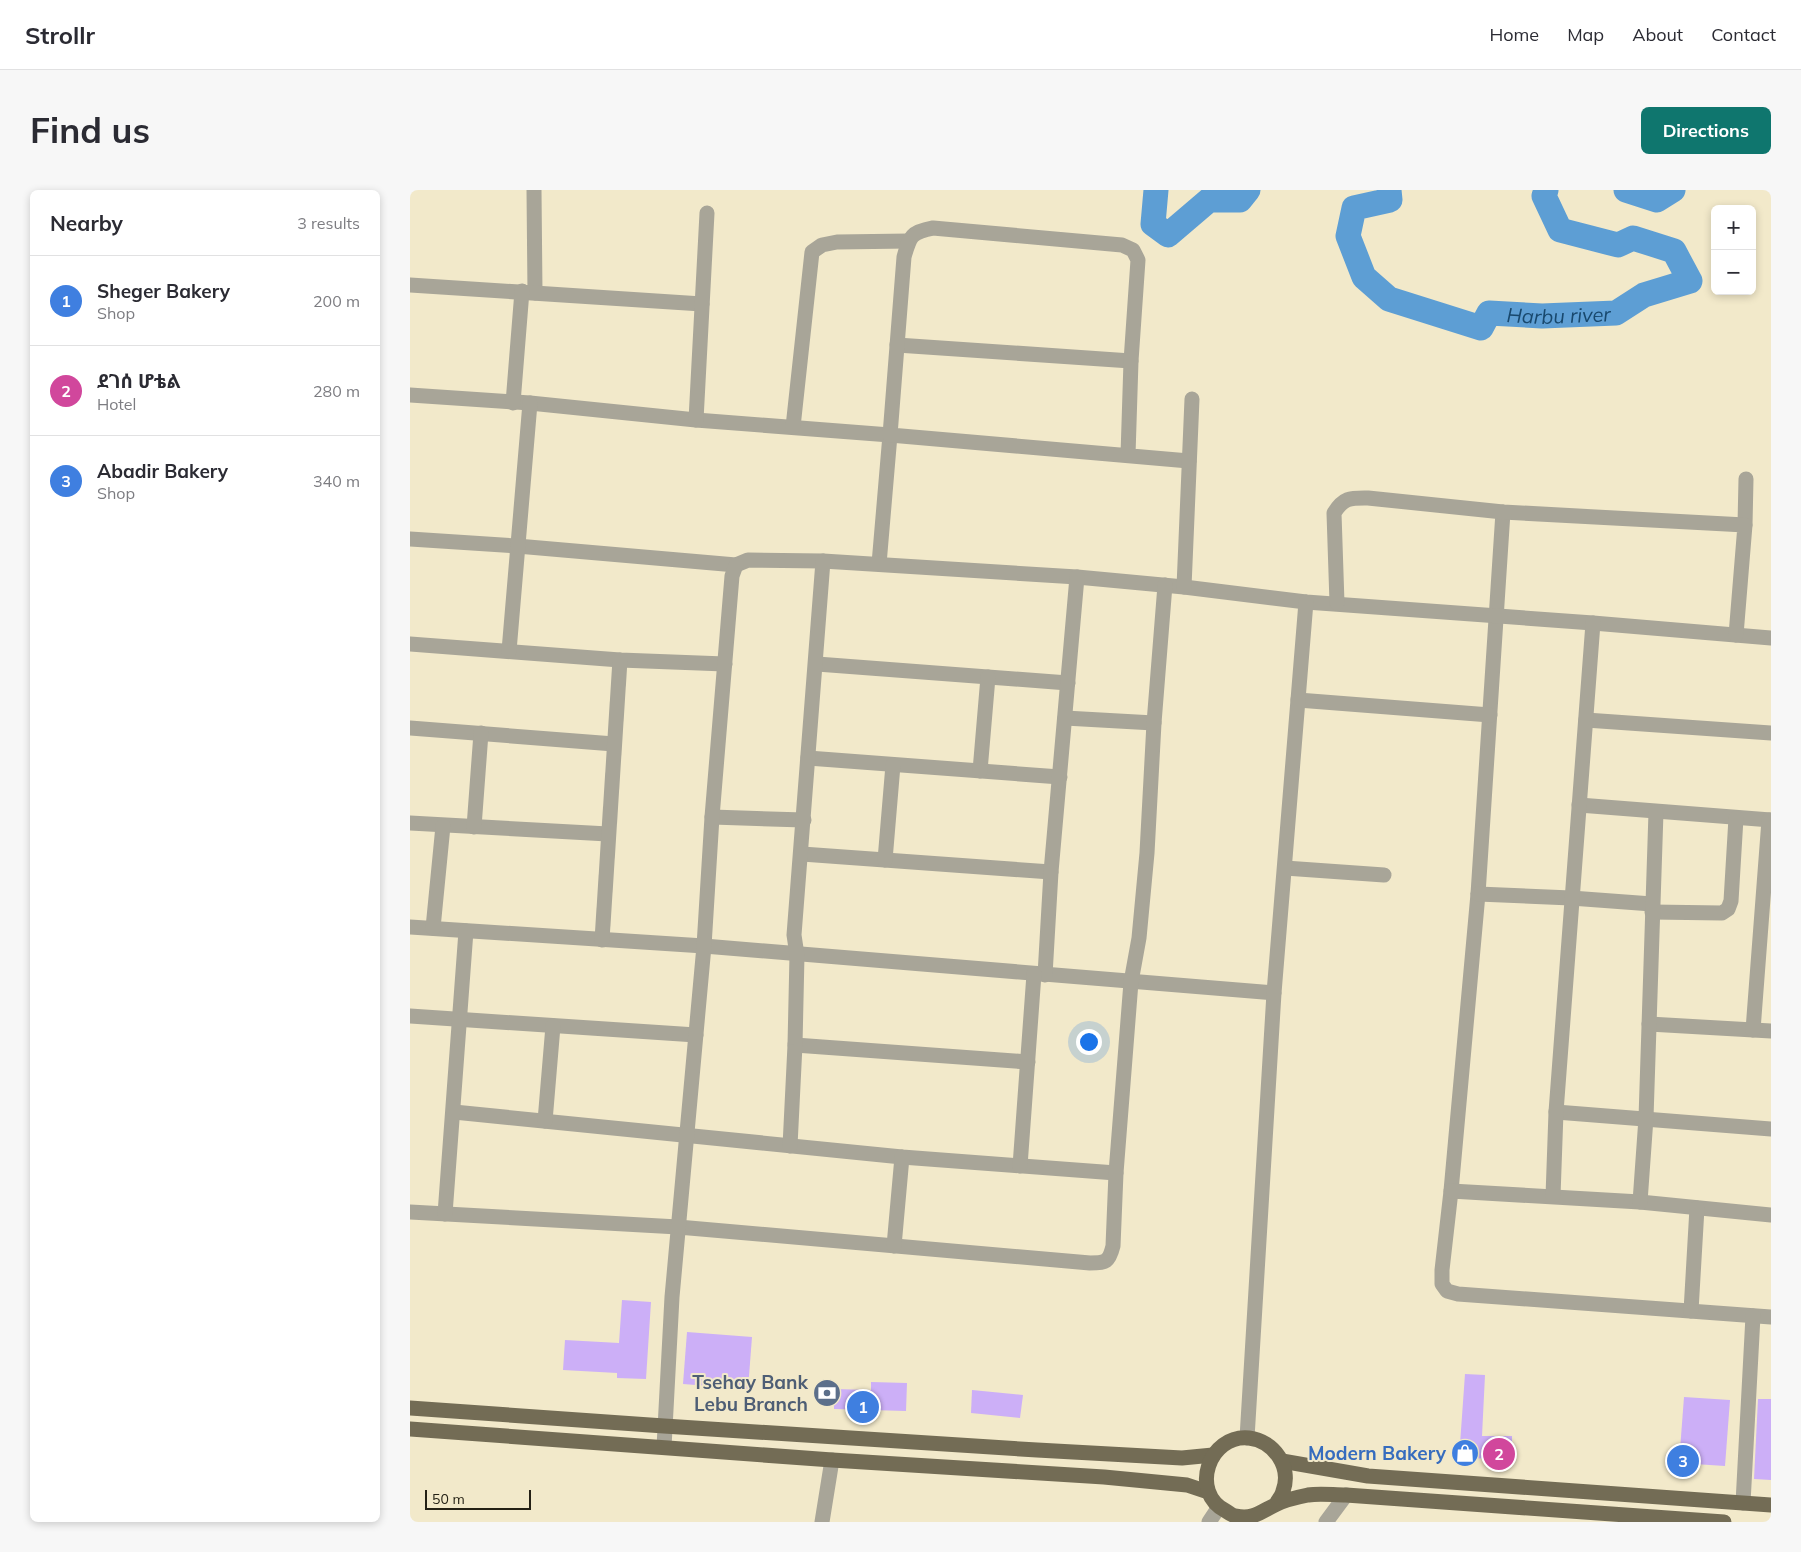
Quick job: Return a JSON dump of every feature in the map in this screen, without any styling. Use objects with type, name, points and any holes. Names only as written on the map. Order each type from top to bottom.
[{"type":"main road","points":[[410,1408],[1142,1456],[1182,1458],[1213,1455]]},
{"type":"main road","points":[[410,1429],[832,1460],[1148,1480],[1187,1485],[1208,1492]]},
{"type":"main road","points":[[1276,1504],[1283,1491],[1286,1476],[1282,1461],[1274,1449],[1262,1441],[1248,1438],[1228,1442],[1213,1455],[1207,1467],[1208,1492],[1219,1507],[1234,1519],[1258,1516],[1276,1504],[1308,1495],[1346,1495],[1625,1518],[1724,1522]]},
{"type":"main road","points":[[1282,1461],[1368,1476],[1771,1505]]},
{"type":"street","points":[[513,403],[529,292],[534,190]]},
{"type":"street","points":[[696,420],[706,213]]},
{"type":"street","points":[[879,564],[904,257],[909,240],[918,231],[933,228],[1122,244],[1133,250],[1138,260],[1131,361],[1128,456]]},
{"type":"street","points":[[793,427],[812,252],[822,245],[837,242],[909,240]]},
{"type":"street","points":[[410,285],[702,304]]},
{"type":"street","points":[[897,345],[1131,361]]},
{"type":"street","points":[[410,395],[1188,461]]},
{"type":"street","points":[[1184,587],[1192,399]]},
{"type":"street","points":[[509,652],[530,404]]},
{"type":"street","points":[[1736,635],[1745,525],[1746,479]]},
{"type":"street","points":[[1336,603],[1334,513],[1341,502],[1352,498],[1503,512],[1745,525]]},
{"type":"street","points":[[1503,512],[1478,894],[1442,1284],[1447,1291],[1458,1294],[1771,1317]]},
{"type":"street","points":[[410,539],[517,546],[736,565],[748,560],[823,561],[1077,577],[1184,587],[1306,602],[1771,638]]},
{"type":"street","points":[[790,1146],[797,955],[794,935],[802,854],[823,561]]},
{"type":"street","points":[[664,1448],[672,1298],[704,946],[712,817],[732,576],[736,565]]},
{"type":"street","points":[[1020,1166],[1028,1062],[1051,872],[1077,577]]},
{"type":"street","points":[[410,1212],[678,1227],[1090,1263],[1107,1261],[1111,1256],[1114,1246],[1116,1173],[1131,982],[1139,938],[1147,853],[1154,723],[1165,585]]},
{"type":"street","points":[[1248,1438],[1274,993],[1306,602]]},
{"type":"street","points":[[1553,1196],[1556,1112],[1593,623]]},
{"type":"street","points":[[410,644],[620,660],[725,664]]},
{"type":"street","points":[[602,940],[620,660]]},
{"type":"street","points":[[816,664],[1068,683]]},
{"type":"street","points":[[980,772],[988,676]]},
{"type":"street","points":[[1298,700],[1490,715]]},
{"type":"street","points":[[1065,718],[1154,723]]},
{"type":"street","points":[[1586,720],[1771,733]]},
{"type":"street","points":[[410,728],[614,744]]},
{"type":"street","points":[[474,827],[481,734]]},
{"type":"street","points":[[808,758],[1060,777]]},
{"type":"street","points":[[885,860],[893,765]]},
{"type":"street","points":[[1579,806],[1770,820],[1753,1030]]},
{"type":"street","points":[[1640,1202],[1646,1118],[1656,812]]},
{"type":"street","points":[[712,817],[804,820]]},
{"type":"street","points":[[1478,894],[1571,898],[1652,908],[1722,912],[1728,909],[1731,901],[1736,818]]},
{"type":"street","points":[[410,823],[608,834]]},
{"type":"street","points":[[433,928],[443,826]]},
{"type":"street","points":[[802,854],[1051,872]]},
{"type":"street","points":[[1285,868],[1384,875]]},
{"type":"street","points":[[410,926],[704,946],[1274,993]]},
{"type":"street","points":[[445,1214],[466,931]]},
{"type":"street","points":[[410,1016],[696,1035]]},
{"type":"street","points":[[1649,1024],[1771,1032]]},
{"type":"street","points":[[546,1121],[553,1026]]},
{"type":"street","points":[[795,1045],[1028,1062]]},
{"type":"street","points":[[454,1112],[902,1157],[1116,1173]]},
{"type":"street","points":[[1556,1112],[1771,1129]]},
{"type":"street","points":[[894,1246],[902,1157]]},
{"type":"street","points":[[1451,1190],[1640,1202],[1771,1215]]},
{"type":"street","points":[[1691,1311],[1697,1208]]},
{"type":"street","points":[[1743,1503],[1753,1316]]},
{"type":"street","points":[[822,1522],[832,1460]]},
{"type":"street","points":[[1326,1522],[1346,1495]]},
{"type":"street","points":[[1209,1522],[1219,1507]]},
{"type":"building","points":[[622,1300],[651,1302],[646,1379],[617,1378],[617,1373],[563,1370],[565,1340],[619,1343]]},
{"type":"building","points":[[687,1332],[752,1337],[748,1389],[683,1384]]},
{"type":"building","points":[[1465,1374],[1485,1375],[1482,1436],[1512,1436],[1512,1459],[1459,1458]]},
{"type":"building","points":[[871,1382],[907,1383],[906,1411],[834,1409],[834,1389],[871,1390]]},
{"type":"building","points":[[972,1390],[1023,1395],[1020,1418],[971,1413]]},
{"type":"building","points":[[1684,1397],[1730,1400],[1725,1466],[1679,1463]]},
{"type":"building","points":[[1758,1399],[1771,1399],[1771,1480],[1754,1479]]},
{"type":"waterway","name":"Harbu river","points":[[1156,190],[1153,224],[1168,235],[1209,200],[1240,200],[1248,190]]},
{"type":"waterway","name":"Harbu river","points":[[1389,190],[1390,200],[1354,208],[1348,236],[1364,277],[1389,299],[1481,328],[1489,313],[1542,316],[1616,313],[1644,295],[1690,281],[1674,251],[1633,238],[1618,245],[1560,230],[1544,196],[1546,190]]},
{"type":"waterway","points":[[1626,190],[1657,200],[1673,190]]},
{"type":"place","name":"Tsehay Bank Lebu Branch","points":[[827,1393]]},
{"type":"place","name":"Sheger Bakery","points":[[863,1407]]},
{"type":"place","name":"Modern Bakery","points":[[1465,1453]]},
{"type":"place","name":"ደገሰ ሆቴል","points":[[1499,1454]]},
{"type":"place","name":"Abadir Bakery","points":[[1683,1461]]}]
